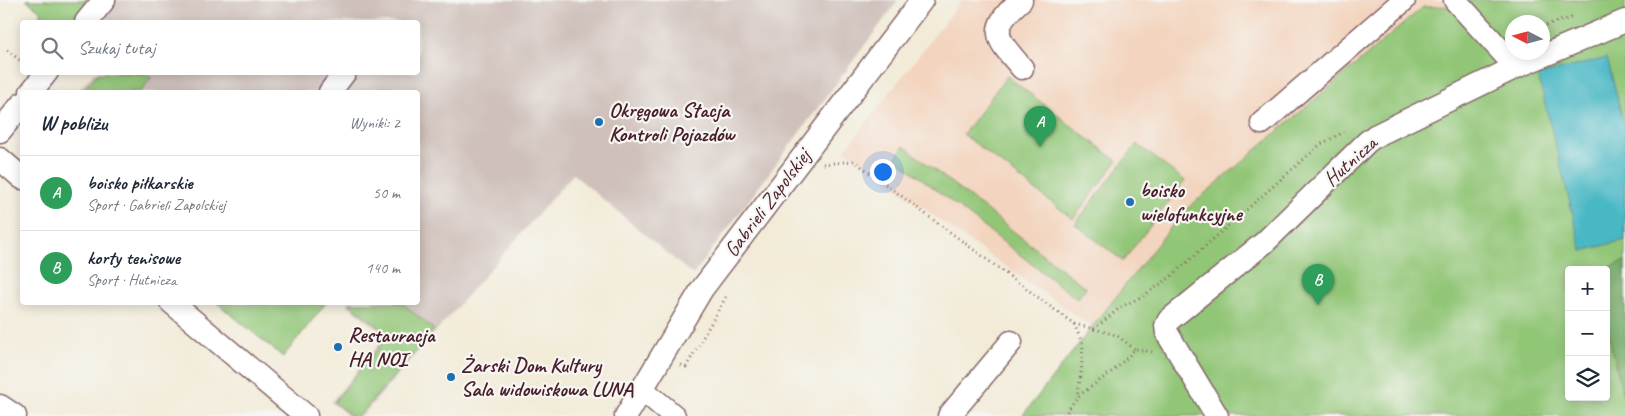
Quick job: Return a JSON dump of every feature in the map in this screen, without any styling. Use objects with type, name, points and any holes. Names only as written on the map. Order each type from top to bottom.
[{"type":"street","points":[[88,20],[104,0]]},
{"type":"street","points":[[1021,0],[1008,11],[999,28],[999,38],[1002,46],[1022,68]]},
{"type":"street","points":[[1262,123],[1404,0]]},
{"type":"street","points":[[1455,0],[1516,67]]},
{"type":"street","name":"Gabrieli Zapolskiej","points":[[626,416],[702,289],[917,3]]},
{"type":"street","name":"Hutnicza","points":[[1217,416],[1167,333],[1166,326],[1168,320],[1265,242],[1367,142],[1382,132],[1516,67],[1625,21]]},
{"type":"street","points":[[34,90],[45,75]]},
{"type":"street","points":[[332,90],[343,75]]},
{"type":"street","points":[[0,131],[20,106]]},
{"type":"street","points":[[0,159],[20,176]]},
{"type":"street","points":[[175,305],[306,416]]},
{"type":"street","points":[[949,416],[1011,342]]},
{"type":"street","points":[[642,390],[674,416]]},
{"type":"street","points":[[0,406],[15,416]]},
{"type":"path","points":[[7,50],[20,60]]},
{"type":"path","points":[[820,165],[854,161],[1074,324],[1116,335],[1135,349],[1163,353],[1169,362],[1180,356]]},
{"type":"path","points":[[1094,328],[1121,307],[1145,296]]},
{"type":"path","points":[[1074,324],[1083,345],[1077,397]]},
{"type":"path","points":[[1064,416],[1077,397],[1117,368],[1135,349]]},
{"type":"shaded area","points":[[108,0],[897,0],[693,275],[573,174],[362,416],[348,416],[331,402],[386,336],[347,305],[420,305],[420,90],[79,90],[92,75],[420,75],[420,20],[108,20],[105,5]]},
{"type":"shaded area","points":[[962,0],[1456,0],[1450,6],[1423,7],[1182,213],[1092,326],[964,238],[845,150]]},
{"type":"green space","points":[[26,0],[96,0],[81,20],[36,20],[42,12]]},
{"type":"green space","points":[[1456,0],[1625,0],[1625,416],[1022,416],[1182,213],[1423,7],[1450,6]]},
{"type":"green space","points":[[96,75],[146,75],[151,78],[142,90],[95,90],[91,87],[88,90],[84,90]]},
{"type":"green space","points":[[1007,76],[1117,161],[1073,219],[963,134]]},
{"type":"green space","name":"boisko wielofunkcyjne","points":[[1137,144],[1185,181],[1123,261],[1075,224]]},
{"type":"green space","points":[[904,146],[1086,288],[1077,299],[895,158]]},
{"type":"green space","points":[[1625,261],[1625,403],[1610,341],[1610,267]]},
{"type":"green space","points":[[219,305],[324,305],[283,357]]},
{"type":"green space","points":[[352,305],[404,305],[434,330],[359,416],[351,416],[334,402],[389,335]]},
{"type":"water","points":[[1607,58],[1625,128],[1625,240],[1582,251],[1538,75]]},
{"type":"place","name":"Okręgowa Stacja Kontroli Pojazdów","points":[[599,122]]},
{"type":"place","name":"boisko piłkarskie","points":[[1040,147]]},
{"type":"place","name":"boisko wielofunkcyjne","points":[[1130,202]]},
{"type":"place","name":"korty tenisowe","points":[[1318,305]]},
{"type":"place","name":"Restauracja HA NOI","points":[[338,347]]},
{"type":"place","name":"Żarski Dom Kultury Sala widowiskowa LUNA","points":[[451,377]]}]
